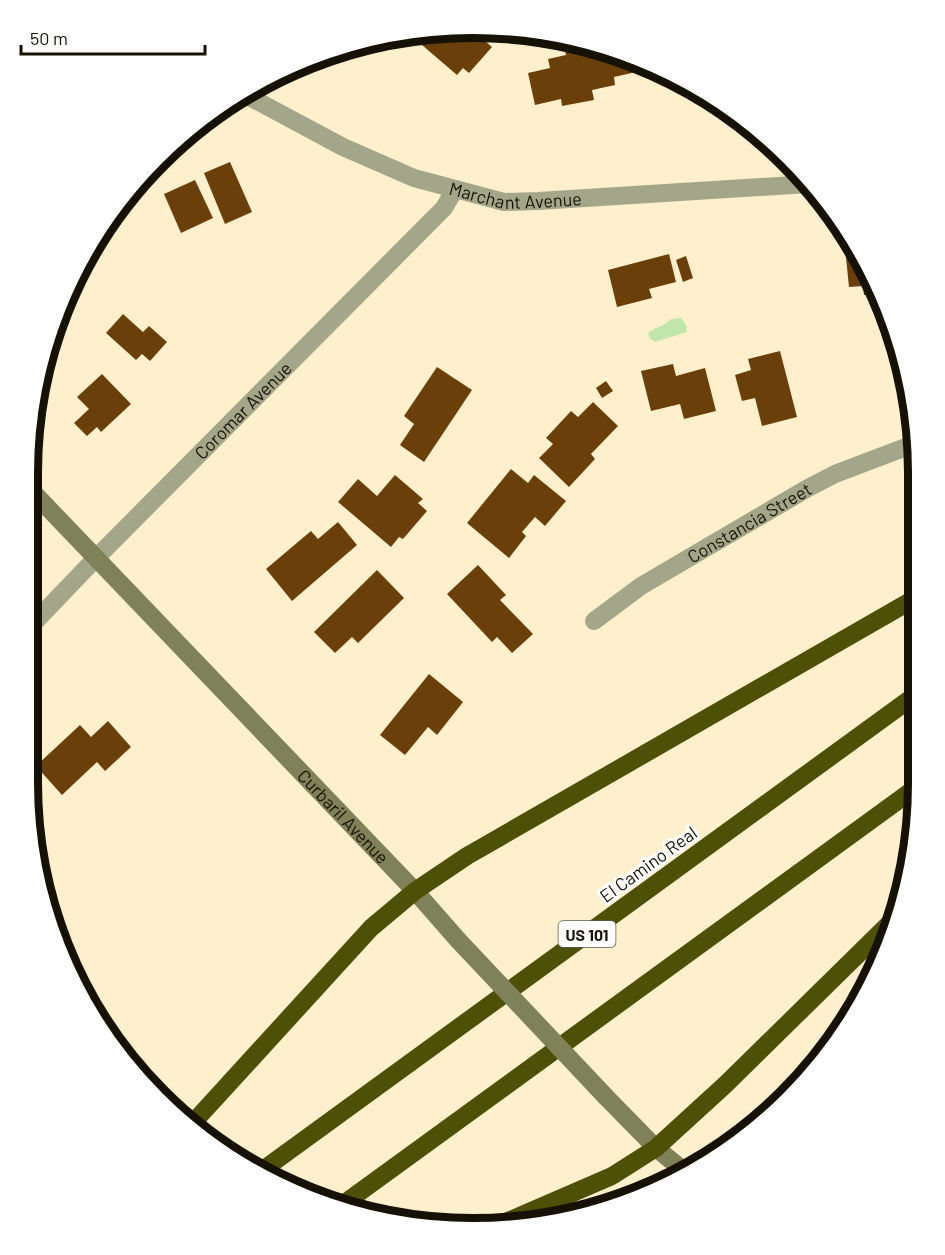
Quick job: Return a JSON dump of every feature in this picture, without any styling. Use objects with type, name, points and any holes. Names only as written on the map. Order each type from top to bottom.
[{"type":"highway","points":[[197,1119],[371,928],[415,891],[467,856],[908,602]]},
{"type":"highway","name":"El Camino Real","points":[[268,1166],[908,700]]},
{"type":"highway","points":[[350,1200],[908,794]]},
{"type":"highway","points":[[522,1215],[612,1176],[656,1148],[726,1084],[880,933]]},
{"type":"main road","name":"Curbaril Avenue","points":[[38,497],[415,891],[606,1097],[656,1148],[678,1166]]},
{"type":"main road","name":"Curbaril Avenue","points":[[656,1148],[672,1169]]},
{"type":"street","name":"Marchant Avenue","points":[[252,98],[343,147],[414,178],[504,201],[538,201],[799,185]]},
{"type":"street","name":"Coromar Avenue","points":[[38,619],[444,208],[455,189]]},
{"type":"street","name":"Constancia Street","points":[[594,621],[641,586],[808,488],[835,474],[907,447]]},
{"type":"shaded area","points":[[681,318],[686,325],[687,332],[655,342],[650,339],[648,333],[671,319]]},
{"type":"building","points":[[487,38],[485,41],[492,47],[469,73],[463,68],[457,75],[417,41]]},
{"type":"building","points":[[564,48],[612,61],[636,70],[636,72],[614,77],[615,85],[592,90],[594,100],[562,106],[561,99],[535,105],[528,73],[550,68],[548,59],[566,55]]},
{"type":"building","points":[[230,162],[252,212],[225,224],[204,173]]},
{"type":"building","points":[[195,180],[213,218],[181,233],[164,194]]},
{"type":"building","points":[[845,249],[869,295],[864,295],[863,286],[849,287]]},
{"type":"building","points":[[669,254],[676,282],[649,289],[652,298],[617,307],[608,270]]},
{"type":"building","points":[[686,256],[693,278],[683,282],[676,260]]},
{"type":"building","points":[[123,314],[143,332],[149,326],[167,342],[150,361],[142,354],[136,360],[106,333]]},
{"type":"building","points":[[780,351],[797,417],[762,426],[755,398],[742,401],[735,375],[751,370],[748,359]]},
{"type":"building","points":[[673,364],[676,376],[705,368],[716,411],[684,419],[680,404],[651,411],[641,371]]},
{"type":"building","points":[[437,367],[472,390],[424,462],[400,445],[414,424],[404,416]]},
{"type":"building","points":[[102,374],[131,404],[101,432],[97,427],[87,436],[74,423],[89,409],[77,397]]},
{"type":"building","points":[[606,381],[613,391],[602,398],[596,388]]},
{"type":"building","points":[[593,402],[618,426],[591,454],[595,459],[569,487],[539,458],[553,444],[546,438],[571,411],[578,417]]},
{"type":"building","points":[[511,469],[528,483],[534,475],[566,501],[545,526],[535,517],[522,532],[526,536],[509,558],[467,523]]},
{"type":"building","points":[[395,475],[423,499],[418,503],[427,511],[403,539],[399,537],[391,547],[338,502],[358,479],[377,496]]},
{"type":"building","points":[[338,522],[357,545],[292,601],[266,569],[311,531],[318,539]]},
{"type":"building","points":[[478,565],[506,595],[500,600],[533,634],[512,653],[497,637],[492,642],[447,594]]},
{"type":"building","points":[[377,570],[404,598],[358,643],[352,637],[335,653],[314,632]]},
{"type":"building","points":[[429,674],[463,702],[437,735],[428,727],[405,755],[380,735]]},
{"type":"building","points":[[108,721],[131,747],[105,771],[97,762],[62,795],[38,768],[38,764],[80,725],[91,737]]}]
